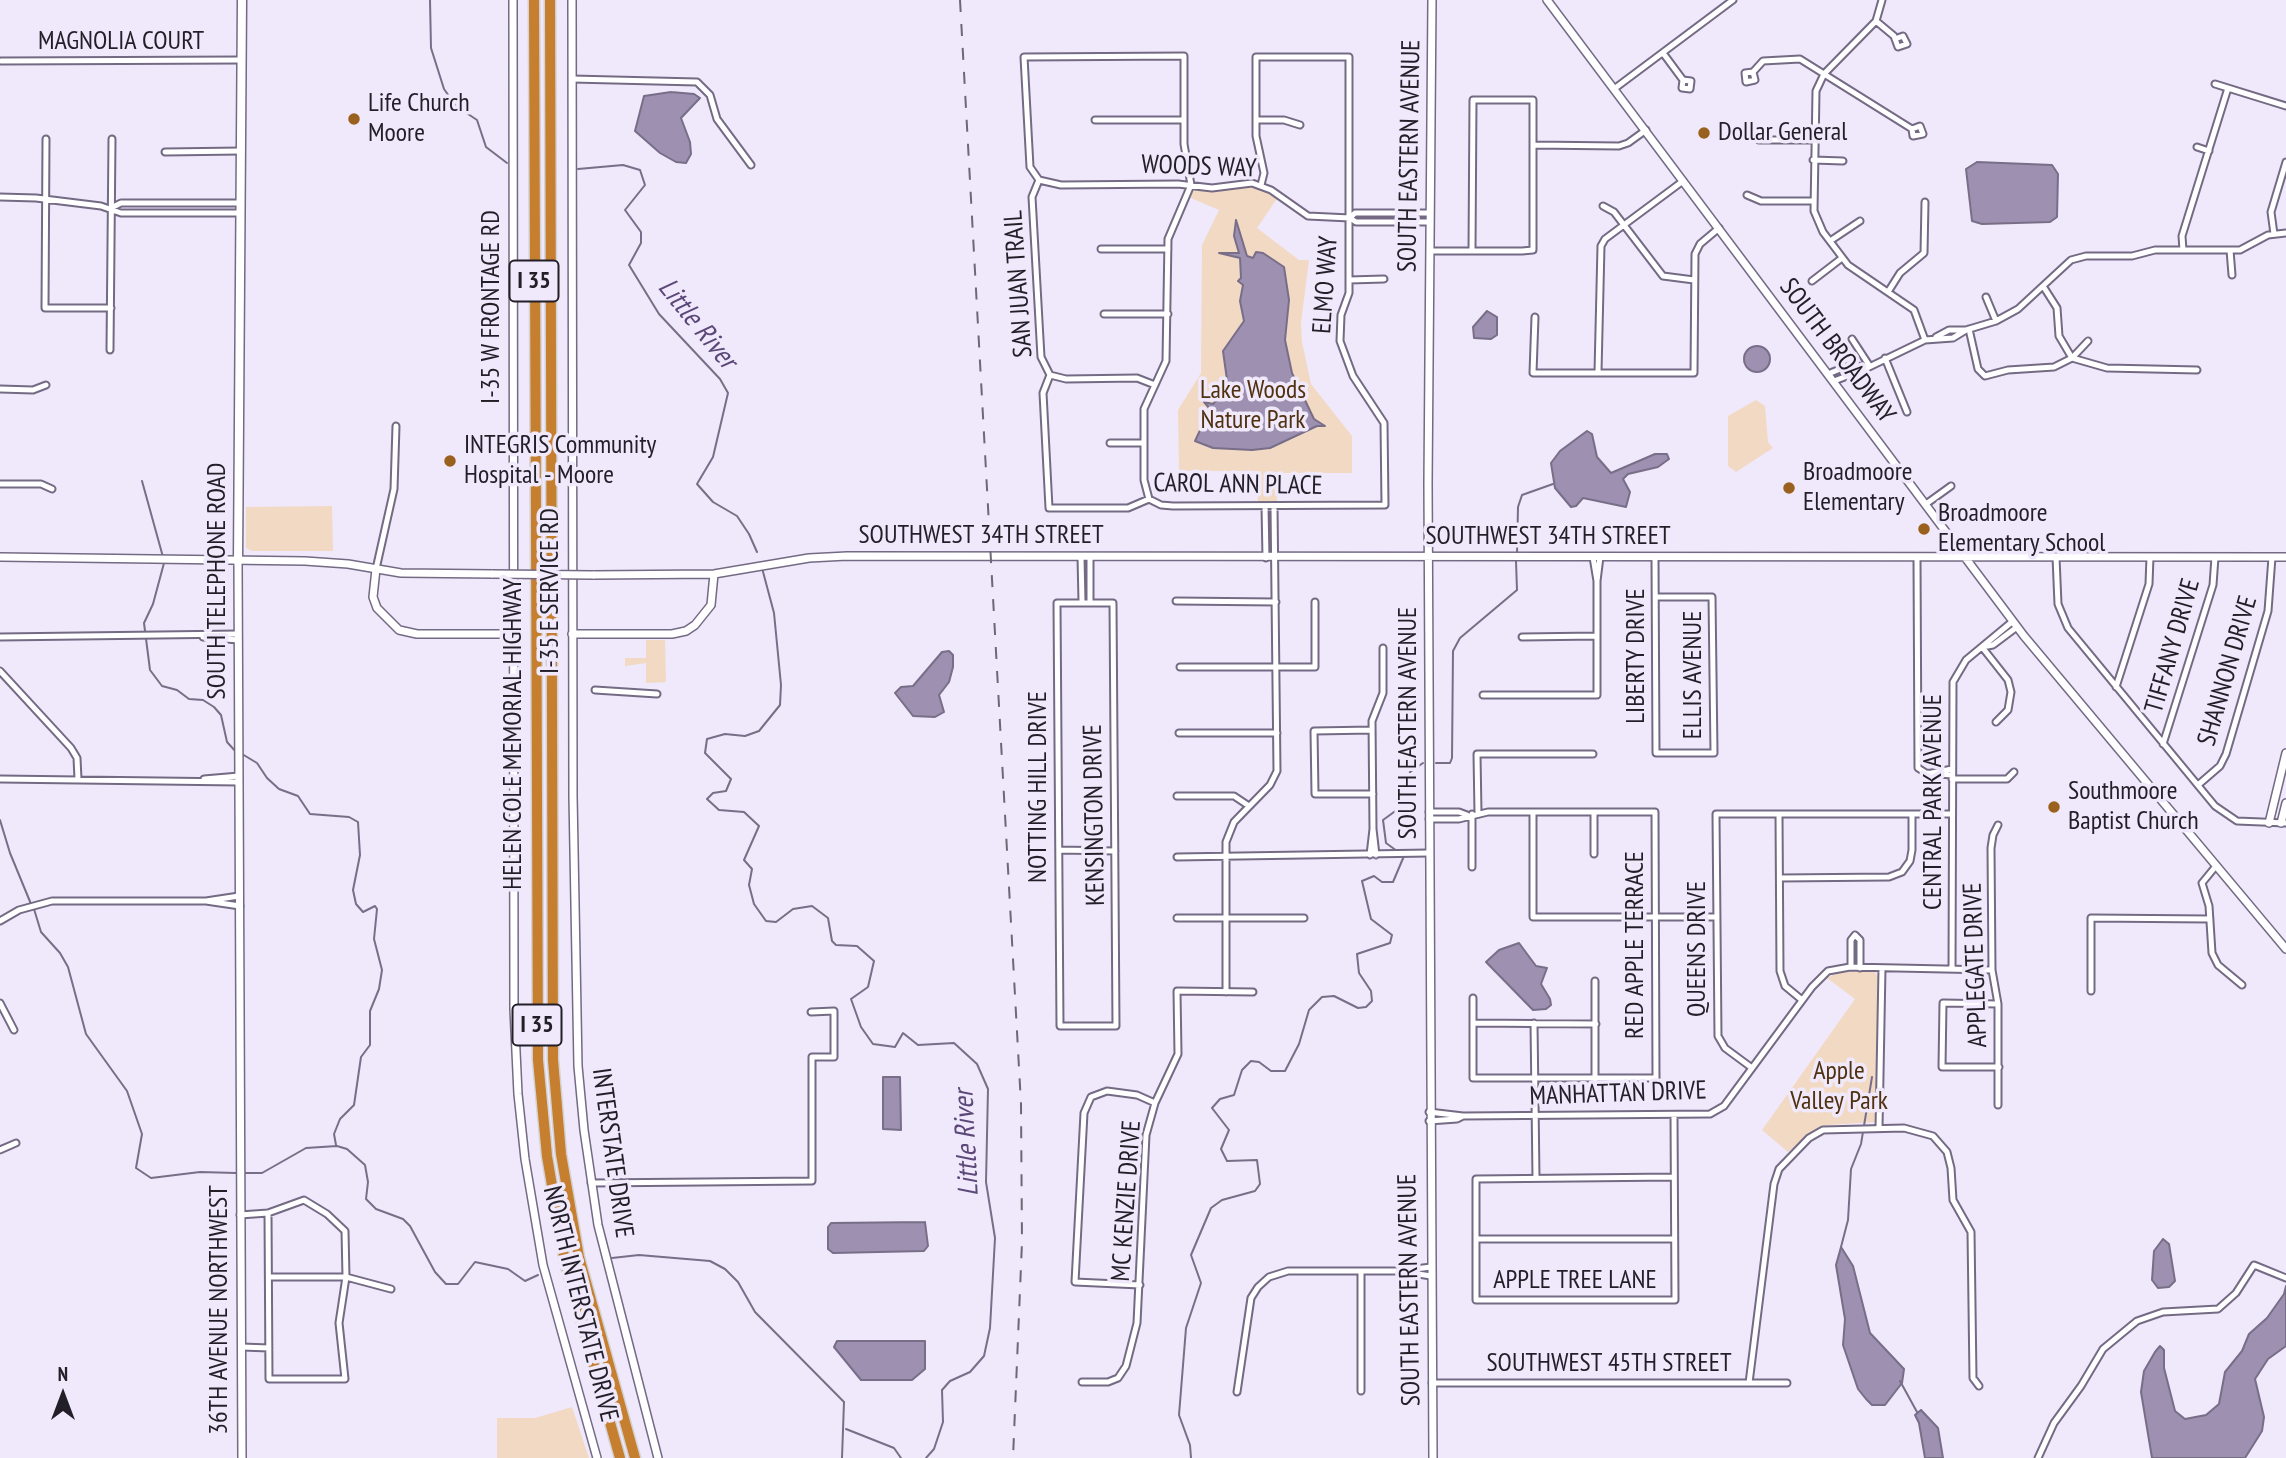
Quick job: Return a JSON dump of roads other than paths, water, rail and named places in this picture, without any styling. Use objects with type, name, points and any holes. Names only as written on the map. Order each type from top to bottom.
[{"type":"highway","name":"HELEN COLE MEMORIAL HIGHWAY","points":[[534,0],[538,1060],[547,1156],[565,1262],[620,1458]]},
{"type":"highway","name":"HELEN COLE MEMORIAL HIGHWAY","points":[[550,0],[553,1060],[561,1154],[577,1247],[635,1458]]},
{"type":"main road","name":"SOUTH TELEPHONE ROAD","points":[[238,561],[242,0]]},
{"type":"street","name":"I-35 W FRONTAGE RD","points":[[513,0],[514,1009],[525,1159]]},
{"type":"street","name":"I-35 E SERVICE RD","points":[[572,0],[573,804]]},
{"type":"street","name":"SOUTH EASTERN AVENUE","points":[[1432,0],[1429,1116],[1433,1458]]},
{"type":"street","name":"SOUTH BROADWAY","points":[[1547,0],[2015,624],[2286,949]]},
{"type":"street","points":[[1614,89],[1734,0]]},
{"type":"street","points":[[1882,0],[1877,21],[1824,74],[1813,101],[1813,201],[1818,223],[1842,258],[1855,272],[1914,310],[1924,340]]},
{"type":"street","points":[[1877,21],[1895,39]]},
{"type":"street","points":[[1663,52],[1683,80]]},
{"type":"street","points":[[1039,180],[1030,167],[1024,57],[1184,56],[1184,144],[1191,185],[1169,235],[1166,361],[1144,409],[1144,480],[1149,499]]},
{"type":"street","name":"ELMO WAY","points":[[1256,120],[1256,57],[1349,57],[1349,297],[1339,322],[1341,346],[1353,376],[1384,423],[1385,505]]},
{"type":"street","points":[[1753,72],[1763,61],[1797,58],[1912,130]]},
{"type":"street","name":"MAGNOLIA COURT","points":[[1,61],[242,60]]},
{"type":"street","points":[[572,79],[697,82],[710,95],[717,119],[751,164]]},
{"type":"street","points":[[2215,84],[2286,106]]},
{"type":"street","points":[[2183,250],[2182,236],[2228,88]]},
{"type":"street","points":[[1430,251],[1533,250],[1533,100],[1473,100],[1472,250]]},
{"type":"street","points":[[1094,120],[1184,120]]},
{"type":"street","points":[[1261,185],[1264,173],[1256,120],[1284,120],[1300,125]]},
{"type":"street","points":[[1534,145],[1619,146],[1646,130]]},
{"type":"street","points":[[46,139],[45,308],[111,308]]},
{"type":"street","points":[[110,350],[112,139]]},
{"type":"street","points":[[1759,140],[1813,140]]},
{"type":"street","points":[[2197,147],[2208,151]]},
{"type":"street","points":[[165,152],[241,151]]},
{"type":"street","points":[[1813,160],[1843,161]]},
{"type":"street","points":[[2274,234],[2270,212],[2286,162]]},
{"type":"street","name":"WOODS WAY","points":[[1039,180],[1061,185],[1191,185],[1220,188],[1241,183],[1261,185],[1308,216],[1350,218],[1355,213],[1430,217]]},
{"type":"street","name":"SAN JUAN TRAIL","points":[[1039,180],[1032,197],[1039,337],[1042,363],[1050,375],[1042,393],[1049,508]]},
{"type":"street","points":[[1598,372],[1600,250],[1605,239],[1683,181]]},
{"type":"street","points":[[1747,195],[1761,201],[1813,201]]},
{"type":"street","points":[[0,197],[46,199],[111,208],[121,203],[240,208]]},
{"type":"street","points":[[1888,292],[1900,273],[1924,253],[1925,202]]},
{"type":"street","points":[[1603,206],[1614,212],[1663,276],[1694,280]]},
{"type":"street","points":[[1830,241],[1860,221]]},
{"type":"street","points":[[1535,317],[1533,373],[1694,373],[1694,280],[1697,248],[1719,229]]},
{"type":"street","points":[[1831,377],[1845,367],[1868,366],[1924,340],[1936,337],[1953,338],[1967,330],[1996,321],[2018,309],[2071,260],[2086,256],[2132,256],[2155,250],[2240,250],[2274,234],[2286,233]]},
{"type":"street","points":[[1101,249],[1168,248]]},
{"type":"street","points":[[2230,250],[2232,275]]},
{"type":"street","points":[[1812,281],[1842,258]]},
{"type":"street","points":[[1349,280],[1384,279]]},
{"type":"street","points":[[2043,286],[2057,308],[2059,336],[2072,358],[2107,368],[2197,370]]},
{"type":"street","points":[[1986,297],[1996,321]]},
{"type":"street","points":[[1104,314],[1168,314]]},
{"type":"street","points":[[1967,330],[1978,369],[1983,375]]},
{"type":"street","points":[[1852,339],[1868,366]]},
{"type":"street","points":[[1983,375],[2054,367],[2072,358],[2088,341]]},
{"type":"street","points":[[1885,358],[1907,412]]},
{"type":"street","points":[[1050,375],[1066,379],[1137,378],[1155,385]]},
{"type":"street","points":[[1981,383],[1983,375]]},
{"type":"street","points":[[0,389],[33,390],[46,385]]},
{"type":"street","points":[[396,426],[394,489],[376,569],[373,597],[377,608],[388,623],[398,630],[417,634],[513,634]]},
{"type":"street","points":[[1110,443],[1144,443]]},
{"type":"street","points":[[0,484],[41,484],[52,489]]},
{"type":"street","points":[[1926,504],[1951,486]]},
{"type":"street","name":"CAROL ANN PLACE","points":[[1049,508],[1128,508],[1149,499],[1166,506],[1385,505]]},
{"type":"street","points":[[1265,506],[1266,558]]},
{"type":"street","points":[[1253,992],[1226,992],[1226,857],[1230,829],[1274,779],[1277,733],[1274,506]]},
{"type":"street","points":[[1944,557],[1951,539]]},
{"type":"street","name":"SOUTHWEST 34TH STREET","points":[[0,557],[328,562],[425,575],[715,574],[847,556],[2286,557]]},
{"type":"street","points":[[1086,557],[1090,602]]},
{"type":"street","points":[[1082,602],[1086,557]]},
{"type":"street","points":[[1483,695],[1597,695],[1596,557]]},
{"type":"street","points":[[1917,557],[1918,768],[1921,772],[2007,779],[2014,772]]},
{"type":"street","points":[[2056,557],[2058,604],[2063,621],[2198,785],[2228,817],[2241,822],[2284,823],[2286,803]]},
{"type":"street","points":[[2116,687],[2149,584],[2150,557]]},
{"type":"street","name":"TIFFANY DRIVE","points":[[2164,744],[2213,585],[2215,557]]},
{"type":"street","name":"SHANNON DRIVE","points":[[2198,785],[2220,766],[2226,754],[2268,611],[2272,557]]},
{"type":"street","name":"LIBERTY DRIVE","points":[[1655,558],[1657,753],[1713,753]]},
{"type":"street","name":"SOUTH TELEPHONE ROAD","points":[[238,561],[240,1170]]},
{"type":"street","points":[[572,634],[672,634],[686,631],[695,625],[711,605],[715,574]]},
{"type":"street","name":"ELLIS AVENUE","points":[[1656,597],[1712,597],[1713,753]]},
{"type":"street","points":[[1176,601],[1276,602]]},
{"type":"street","points":[[1180,667],[1315,667],[1315,602]]},
{"type":"street","name":"NOTTING HILL DRIVE","points":[[1113,603],[1057,603],[1060,1026],[1116,1026]]},
{"type":"street","name":"KENSINGTON DRIVE","points":[[1113,603],[1116,1026]]},
{"type":"street","name":"CENTRAL PARK AVENUE","points":[[1952,969],[1953,682],[1966,660],[1997,632],[2015,624]]},
{"type":"street","name":"CENTRAL PARK AVENUE","points":[[1982,648],[2002,638],[2015,624]]},
{"type":"street","points":[[1997,632],[2002,638]]},
{"type":"street","points":[[1522,637],[1597,636]]},
{"type":"street","points":[[0,637],[239,637]]},
{"type":"street","points":[[1982,648],[2008,681],[2011,692],[2008,710],[1996,722]]},
{"type":"street","points":[[1373,855],[1372,730],[1375,708],[1383,693],[1383,649]]},
{"type":"street","points":[[0,671],[71,748],[77,758],[78,779]]},
{"type":"street","points":[[595,690],[657,694]]},
{"type":"street","points":[[1372,730],[1314,731],[1315,794],[1373,794]]},
{"type":"street","points":[[1180,733],[1277,733]]},
{"type":"street","points":[[2269,823],[2286,753]]},
{"type":"street","points":[[1472,867],[1472,814],[1478,754],[1593,754]]},
{"type":"street","points":[[1,780],[239,779]]},
{"type":"street","points":[[1177,796],[1234,796],[1249,806]]},
{"type":"street","name":"INTERSTATE DRIVE","points":[[573,804],[578,1066],[591,1183],[607,1266],[658,1458]]},
{"type":"street","points":[[1429,816],[1459,812],[1594,812],[1594,853]]},
{"type":"street","points":[[1532,812],[1533,916],[1717,917]]},
{"type":"street","name":"RED APPLE TERRACE","points":[[1594,812],[1655,812],[1656,1078],[1595,1079]]},
{"type":"street","name":"QUEENS DRIVE","points":[[1752,1068],[1725,1048],[1718,1035],[1716,814],[1779,814]]},
{"type":"street","points":[[1802,1000],[1787,989],[1781,978],[1779,814],[1952,814]]},
{"type":"street","points":[[1780,878],[1889,877],[1902,872],[1910,860],[1912,850],[1912,814]]},
{"type":"street","name":"APPLEGATE DRIVE","points":[[1998,825],[1993,835],[1992,848],[1992,970],[1998,1004],[1998,1105]]},
{"type":"street","points":[[1059,850],[1115,850]]},
{"type":"street","points":[[1177,857],[1429,853]]},
{"type":"street","points":[[2216,866],[2202,883],[2210,919],[2213,953],[2218,965],[2242,985]]},
{"type":"street","points":[[206,901],[239,897]]},
{"type":"street","points":[[0,921],[25,908],[59,901],[206,901],[240,905]]},
{"type":"street","points":[[1177,918],[1304,918]]},
{"type":"street","points":[[2091,991],[2091,918],[2210,919]]},
{"type":"street","points":[[1860,968],[1860,940],[1855,935],[1851,940],[1851,967],[1860,968],[1992,970]]},
{"type":"street","name":"MANHATTAN DRIVE","points":[[1429,1116],[1705,1116],[1720,1110],[1823,975],[1835,968],[1851,967]]},
{"type":"street","points":[[1880,1128],[1882,968]]},
{"type":"street","points":[[1473,998],[1473,1078],[1595,1079],[1595,981]]},
{"type":"street","name":"MC KENZIE DRIVE","points":[[1082,1382],[1108,1382],[1118,1377],[1126,1366],[1137,1323],[1146,1135],[1155,1103],[1178,1054],[1177,991],[1226,992]]},
{"type":"street","points":[[0,1003],[14,1030]]},
{"type":"street","points":[[1998,1004],[1943,1003],[1942,1067],[1999,1068]]},
{"type":"street","points":[[591,1183],[812,1181],[812,1057],[834,1056],[834,1011],[811,1012]]},
{"type":"street","points":[[1474,1023],[1596,1024]]},
{"type":"street","points":[[1534,1023],[1536,1178]]},
{"type":"street","points":[[1140,1284],[1075,1282],[1084,1113],[1091,1097],[1107,1091],[1137,1094],[1155,1103]]},
{"type":"street","points":[[1674,1115],[1674,1177],[1674,1239],[1476,1239],[1476,1179],[1674,1177]]},
{"type":"street","points":[[1749,1383],[1774,1184],[1779,1168],[1809,1138],[1823,1130],[1913,1128],[1933,1136],[1949,1157],[1953,1200],[1971,1232],[1973,1378],[1979,1386]]},
{"type":"street","points":[[0,1150],[16,1143]]},
{"type":"street","name":"NORTH INTERSTATE DRIVE","points":[[525,1159],[552,1301],[597,1458]]},
{"type":"street","name":"36TH AVENUE NORTHWEST","points":[[240,1170],[242,1458]]},
{"type":"street","points":[[240,1216],[268,1213],[304,1200],[327,1214],[347,1235],[346,1277],[339,1324],[345,1379],[270,1379],[268,1213]]},
{"type":"street","name":"APPLE TREE LANE","points":[[1476,1239],[1476,1300],[1675,1300],[1674,1239]]},
{"type":"street","points":[[2038,1458],[2054,1423],[2103,1349],[2137,1321],[2163,1312],[2218,1309],[2236,1293],[2254,1265],[2286,1278]]},
{"type":"street","points":[[1237,1392],[1249,1308],[1262,1283],[1288,1271],[1431,1271]]},
{"type":"street","points":[[1361,1271],[1361,1391]]},
{"type":"street","points":[[269,1277],[346,1277],[391,1289]]},
{"type":"street","points":[[242,1347],[269,1348]]},
{"type":"street","name":"SOUTHWEST 45TH STREET","points":[[1432,1383],[1787,1383]]},
{"type":"waterway","name":"Little River","points":[[430,0],[431,48],[444,89],[456,106],[477,120],[486,147],[507,163]]},
{"type":"waterway","name":"Little River","points":[[578,169],[623,165],[640,170],[645,185],[625,210],[641,232],[641,243],[629,265],[659,314],[720,379],[728,393],[713,457],[697,484],[713,502],[737,516],[757,552]]},
{"type":"waterway","points":[[142,481],[163,557]]},
{"type":"waterway","points":[[1517,554],[1518,507],[1522,495],[1553,484]]},
{"type":"waterway","points":[[1436,763],[1450,763],[1452,758],[1453,651],[1460,638],[1517,590],[1516,561]]},
{"type":"waterway","points":[[164,563],[153,604],[144,623],[150,670],[162,686],[177,690],[189,699],[203,700],[214,707],[221,715],[227,742],[237,753]]},
{"type":"waterway","name":"Little River","points":[[762,568],[774,613],[781,685],[780,705],[759,731],[745,736],[725,734],[707,739],[705,753],[731,779],[726,791],[713,793],[707,799],[719,810],[744,812],[759,826],[744,860],[752,869],[749,885],[754,904],[766,921],[776,922],[793,909],[812,906],[828,918],[832,941],[836,945],[857,946],[874,961],[868,987],[851,999],[861,1027],[873,1044],[895,1047],[903,1033],[918,1045],[954,1043],[977,1064],[988,1089],[986,1182],[995,1238],[990,1328],[984,1356],[970,1372],[950,1381],[942,1390],[943,1422],[934,1449],[926,1458]]},
{"type":"waterway","points":[[242,754],[257,763],[279,789],[298,796],[310,814],[349,817],[358,822],[360,855],[353,890],[356,904],[363,912],[375,906],[377,909],[374,939],[382,970],[379,989],[370,1011],[370,1045],[361,1057],[354,1105],[340,1119],[334,1134],[336,1145]]},
{"type":"waterway","points":[[1397,851],[1386,843],[1383,820],[1405,804],[1410,772],[1423,763]]},
{"type":"waterway","points":[[0,820],[31,904]]},
{"type":"waterway","points":[[1191,1458],[1190,1445],[1179,1415],[1186,1328],[1201,1283],[1191,1255],[1211,1208],[1222,1200],[1255,1191],[1260,1184],[1257,1160],[1227,1161],[1221,1149],[1229,1130],[1212,1108],[1220,1099],[1234,1095],[1242,1070],[1251,1061],[1259,1062],[1271,1071],[1285,1071],[1299,1044],[1309,1010],[1322,997],[1334,996],[1358,1008],[1366,1007],[1372,1001],[1371,991],[1359,973],[1357,954],[1390,943],[1392,935],[1371,919],[1362,881],[1374,876],[1382,882],[1393,882],[1404,856]]},
{"type":"waterway","points":[[34,909],[41,932],[60,953],[68,967],[86,1034],[127,1091],[142,1134],[136,1168],[151,1178],[200,1172],[236,1173]]},
{"type":"waterway","points":[[1841,1247],[1848,1220],[1851,1169],[1861,1144],[1872,1077]]},
{"type":"waterway","points":[[242,1173],[262,1173],[306,1148],[337,1146],[347,1149],[365,1165],[368,1182],[366,1199],[376,1209],[403,1219],[410,1226],[435,1272],[446,1284],[458,1284],[475,1262],[508,1269],[525,1281],[538,1275]]},
{"type":"waterway","points":[[612,1258],[639,1255],[710,1261],[725,1269],[738,1282],[755,1312],[844,1402],[842,1458]]},
{"type":"waterway","points":[[1900,1381],[1917,1412]]},
{"type":"waterway","name":"Little River","points":[[846,1429],[894,1448],[901,1458]]},
{"type":"railway","points":[[960,0],[1021,1104],[1022,1242],[1013,1458]]},
{"type":"place","name":"Life Church Moore","points":[[354,119]]},
{"type":"place","name":"Dollar General","points":[[1704,133]]},
{"type":"place","name":"INTEGRIS Community Hospital - Moore","points":[[450,461]]},
{"type":"place","name":"Broadmoore Elementary","points":[[1789,488]]},
{"type":"place","name":"Broadmoore Elementary School","points":[[1924,529]]},
{"type":"place","name":"Southmoore Baptist Church","points":[[2054,807]]},
{"type":"park label","name":"Lake Woods Nature Park","points":[[1253,406]]},
{"type":"park label","name":"Apple Valley Park","points":[[1839,1087]]}]
